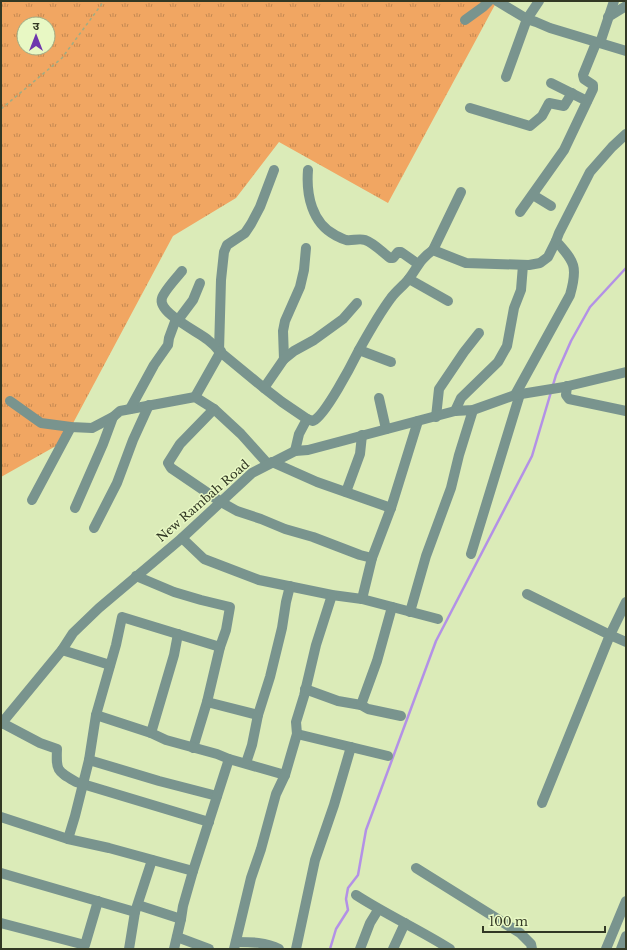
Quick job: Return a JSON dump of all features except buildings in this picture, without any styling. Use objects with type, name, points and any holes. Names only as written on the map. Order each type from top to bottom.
[{"type":"street","points":[[465,20],[484,7],[489,1]]},
{"type":"street","points":[[497,1],[526,19],[550,28],[626,51]]},
{"type":"street","points":[[506,77],[526,19],[539,1]]},
{"type":"street","points":[[520,212],[564,150],[594,87],[584,80],[583,75],[598,43],[614,1]]},
{"type":"street","points":[[608,17],[626,6]]},
{"type":"street","points":[[551,83],[587,101]]},
{"type":"street","points":[[470,108],[530,126],[542,116],[549,103],[564,106],[572,94]]},
{"type":"street","points":[[433,250],[466,263],[535,265],[548,257],[590,172],[612,147],[626,134]]},
{"type":"street","points":[[195,397],[220,351],[221,280],[224,252],[227,245],[245,233],[251,224],[260,207],[274,170]]},
{"type":"street","points":[[308,170],[307,182],[312,209],[317,219],[328,231],[344,240],[367,241],[390,258],[393,258],[398,252],[401,252],[418,264]]},
{"type":"street","points":[[182,271],[161,300],[162,304],[168,311],[208,340],[235,365],[264,388],[307,419],[313,421],[317,420],[379,316],[392,297],[409,279],[418,264],[433,250],[462,192]]},
{"type":"street","points":[[533,194],[551,206]]},
{"type":"street","points":[[471,554],[522,394],[570,295],[573,285],[574,270],[570,255],[556,240]]},
{"type":"street","points":[[284,359],[283,332],[285,321],[300,287],[304,270],[306,248]]},
{"type":"street","points":[[455,411],[461,398],[498,362],[507,346],[514,308],[521,290],[523,265]]},
{"type":"street","points":[[409,279],[448,301]]},
{"type":"street","points":[[130,409],[154,365],[168,345],[169,338],[177,319],[193,300],[200,283]]},
{"type":"street","points":[[264,388],[284,359],[294,351],[314,340],[342,319],[357,303]]},
{"type":"street","points":[[436,417],[439,389],[479,333]]},
{"type":"street","points":[[359,350],[391,362]]},
{"type":"street","name":"New Rambah Road","points":[[1,723],[62,650],[73,633],[99,608],[182,538],[252,473],[294,451],[308,450],[455,411],[473,410],[522,394],[566,386],[626,372]]},
{"type":"street","points":[[566,386],[566,395],[569,399],[626,411]]},
{"type":"street","points":[[10,401],[41,423],[92,428],[113,417],[120,411],[195,397],[214,409],[270,463],[392,508]]},
{"type":"street","points":[[379,398],[386,429]]},
{"type":"street","points":[[94,528],[117,483],[133,440],[149,405]]},
{"type":"street","points":[[214,409],[180,444],[168,463],[171,468],[237,511],[285,529],[313,537],[372,558]]},
{"type":"street","points":[[410,612],[426,556],[451,488],[459,455],[473,410]]},
{"type":"street","points":[[75,508],[104,444],[113,417]]},
{"type":"street","points":[[294,451],[299,434],[307,419]]},
{"type":"street","points":[[362,599],[372,558],[392,508],[418,421]]},
{"type":"street","points":[[32,500],[71,427]]},
{"type":"street","points":[[346,492],[360,454],[362,436]]},
{"type":"street","points":[[182,538],[204,559],[259,580],[332,595],[362,599],[438,619]]},
{"type":"street","points":[[136,576],[174,592],[201,600],[230,606],[226,630],[220,647],[194,748]]},
{"type":"street","points":[[246,763],[252,746],[258,715],[270,678],[290,586]]},
{"type":"street","points":[[527,594],[626,642]]},
{"type":"street","points":[[279,949],[260,943],[235,945],[250,878],[261,849],[276,794],[286,775],[297,734],[296,722],[316,645],[332,595]]},
{"type":"street","points":[[542,803],[610,635],[626,602]]},
{"type":"street","points":[[361,705],[377,661],[392,607]]},
{"type":"street","points":[[68,839],[89,760],[96,715],[116,645],[122,617],[195,638],[220,647]]},
{"type":"street","points":[[151,733],[174,655],[178,634]]},
{"type":"street","points":[[62,650],[110,664]]},
{"type":"street","points":[[305,689],[338,701],[361,705],[401,716]]},
{"type":"street","points":[[207,702],[258,715]]},
{"type":"street","points":[[96,715],[151,733],[166,740],[286,775]]},
{"type":"street","points":[[1,723],[40,743],[57,749],[58,770],[60,773],[76,782],[188,814],[209,822]]},
{"type":"street","points":[[297,734],[388,756]]},
{"type":"street","points":[[296,949],[315,860],[334,805],[351,747]]},
{"type":"street","points":[[174,949],[182,919],[183,906],[229,759]]},
{"type":"street","points":[[89,760],[217,796]]},
{"type":"street","points":[[1,817],[68,839],[193,872]]},
{"type":"street","points":[[129,949],[137,908],[152,860]]},
{"type":"street","points":[[416,868],[520,933],[531,944],[532,949]]},
{"type":"street","points":[[1,873],[98,901],[137,908],[182,919]]},
{"type":"street","points":[[356,895],[378,910],[432,937],[449,949]]},
{"type":"street","points":[[1,923],[85,947],[98,901]]},
{"type":"street","points":[[606,949],[626,901]]},
{"type":"street","points":[[360,949],[370,923],[378,910]]},
{"type":"street","points":[[393,949],[405,923]]},
{"type":"street","points":[[177,936],[209,949]]},
{"type":"street","points":[[621,949],[626,936]]},
{"type":"path","points":[[1,109],[62,58],[104,1]]},
{"type":"green space","points":[[1,1],[497,1],[388,203],[279,142],[236,198],[173,236],[63,442],[1,477]]},
{"type":"waterway","points":[[553,385],[571,341],[590,307],[626,268]]},
{"type":"waterway","points":[[330,949],[336,929],[348,910],[346,899],[348,888],[358,875],[366,830],[436,641],[532,456],[551,392]]}]
